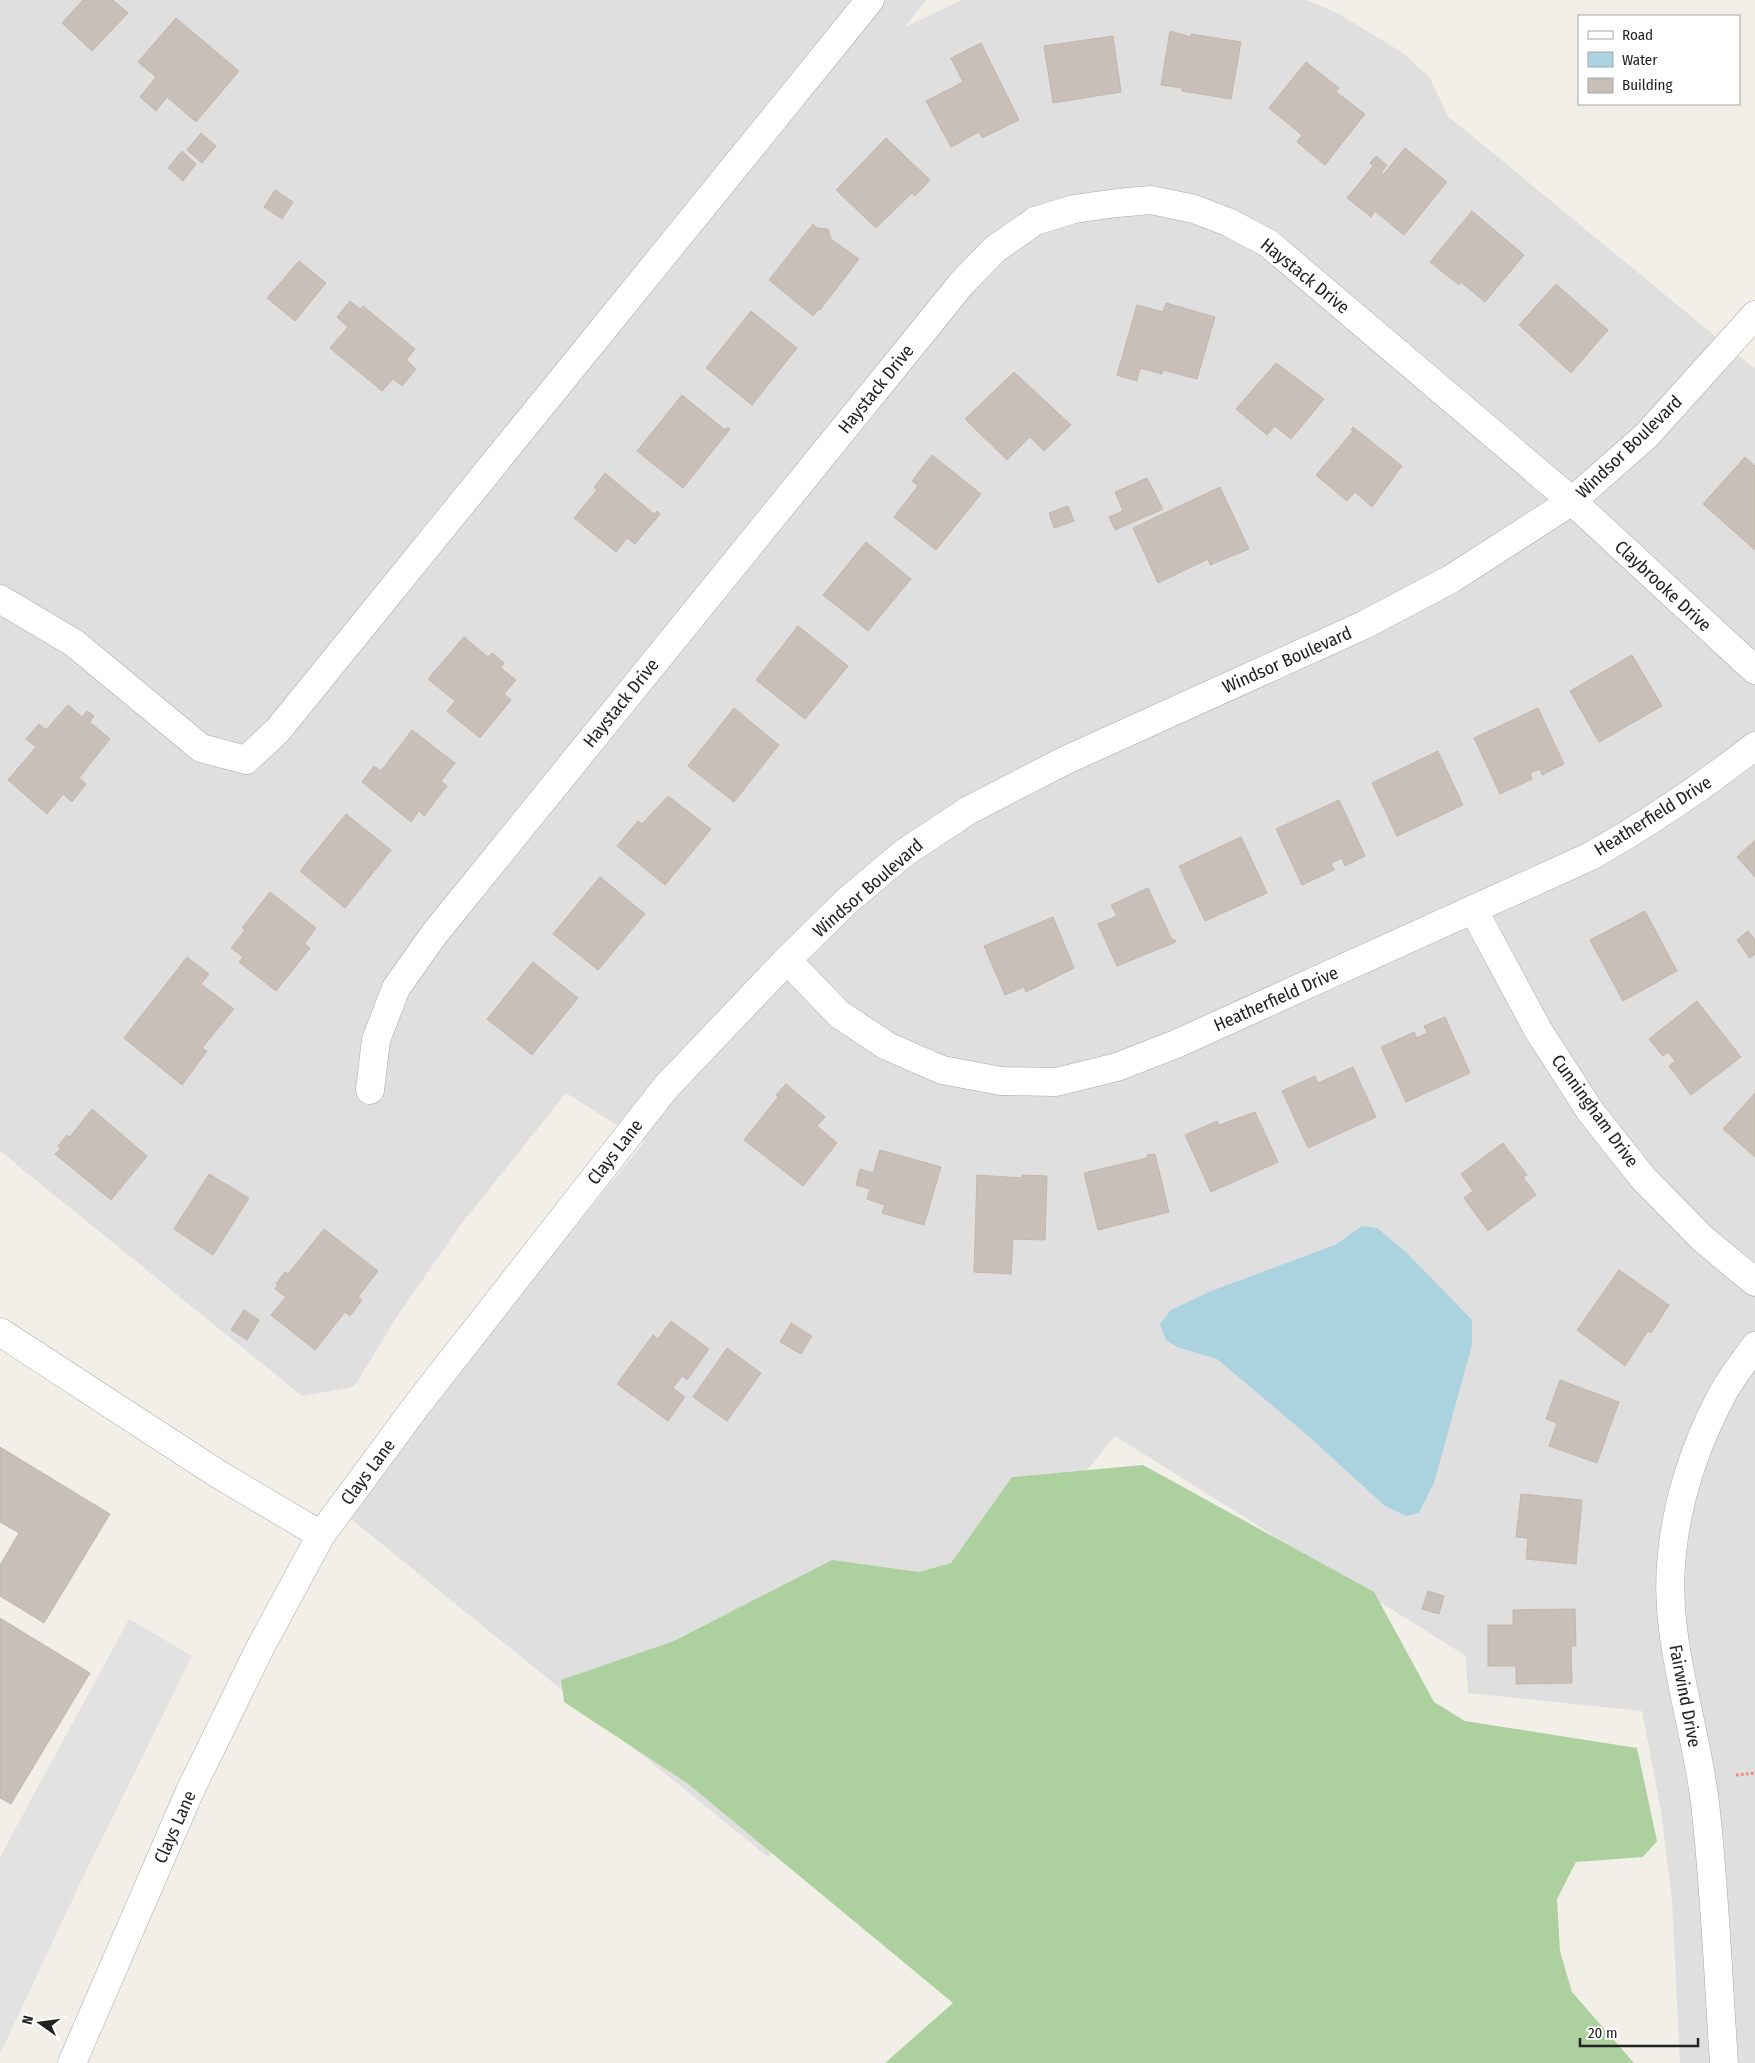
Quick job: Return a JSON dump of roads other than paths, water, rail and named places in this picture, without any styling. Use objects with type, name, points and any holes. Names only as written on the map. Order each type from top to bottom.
[{"type":"street","points":[[0,600],[74,643],[201,748],[246,760],[278,730],[870,0]]},
{"type":"street","name":"Haystack Drive","points":[[370,1090],[376,1040],[396,988],[434,933],[962,283],[995,249],[1035,221],[1074,209],[1151,200],[1194,209],[1228,222],[1268,243],[1572,502]]},
{"type":"street","name":"Windsor Boulevard","points":[[787,960],[848,901],[904,852],[969,810],[1064,761],[1364,625],[1452,579],[1572,502],[1646,436],[1755,315]]},
{"type":"street","name":"Claybrooke Drive","points":[[1572,502],[1755,670]]},
{"type":"street","name":"Heatherfield Drive","points":[[787,960],[839,1014],[888,1046],[942,1070],[1001,1081],[1056,1082],[1117,1067],[1176,1044],[1591,856],[1649,823],[1699,790],[1755,746]]},
{"type":"street","name":"Cunningham Drive","points":[[1473,909],[1538,1030],[1590,1110],[1643,1178],[1702,1240],[1755,1282]]},
{"type":"street","name":"Clays Lane","points":[[72,2063],[190,1791],[261,1646],[321,1536],[417,1405],[666,1087],[787,960]]},
{"type":"street","points":[[0,1332],[218,1474],[321,1536]]},
{"type":"street","name":"Fairwind Drive","points":[[1724,2063],[1714,1901],[1704,1802],[1672,1628],[1671,1576],[1678,1513],[1695,1452],[1724,1392],[1755,1346]]},
{"type":"water","points":[[1362,1226],[1377,1228],[1406,1252],[1472,1320],[1472,1345],[1434,1483],[1419,1513],[1406,1516],[1385,1506],[1306,1434],[1217,1359],[1177,1347],[1166,1340],[1160,1324],[1171,1310],[1211,1291],[1335,1245]]}]
